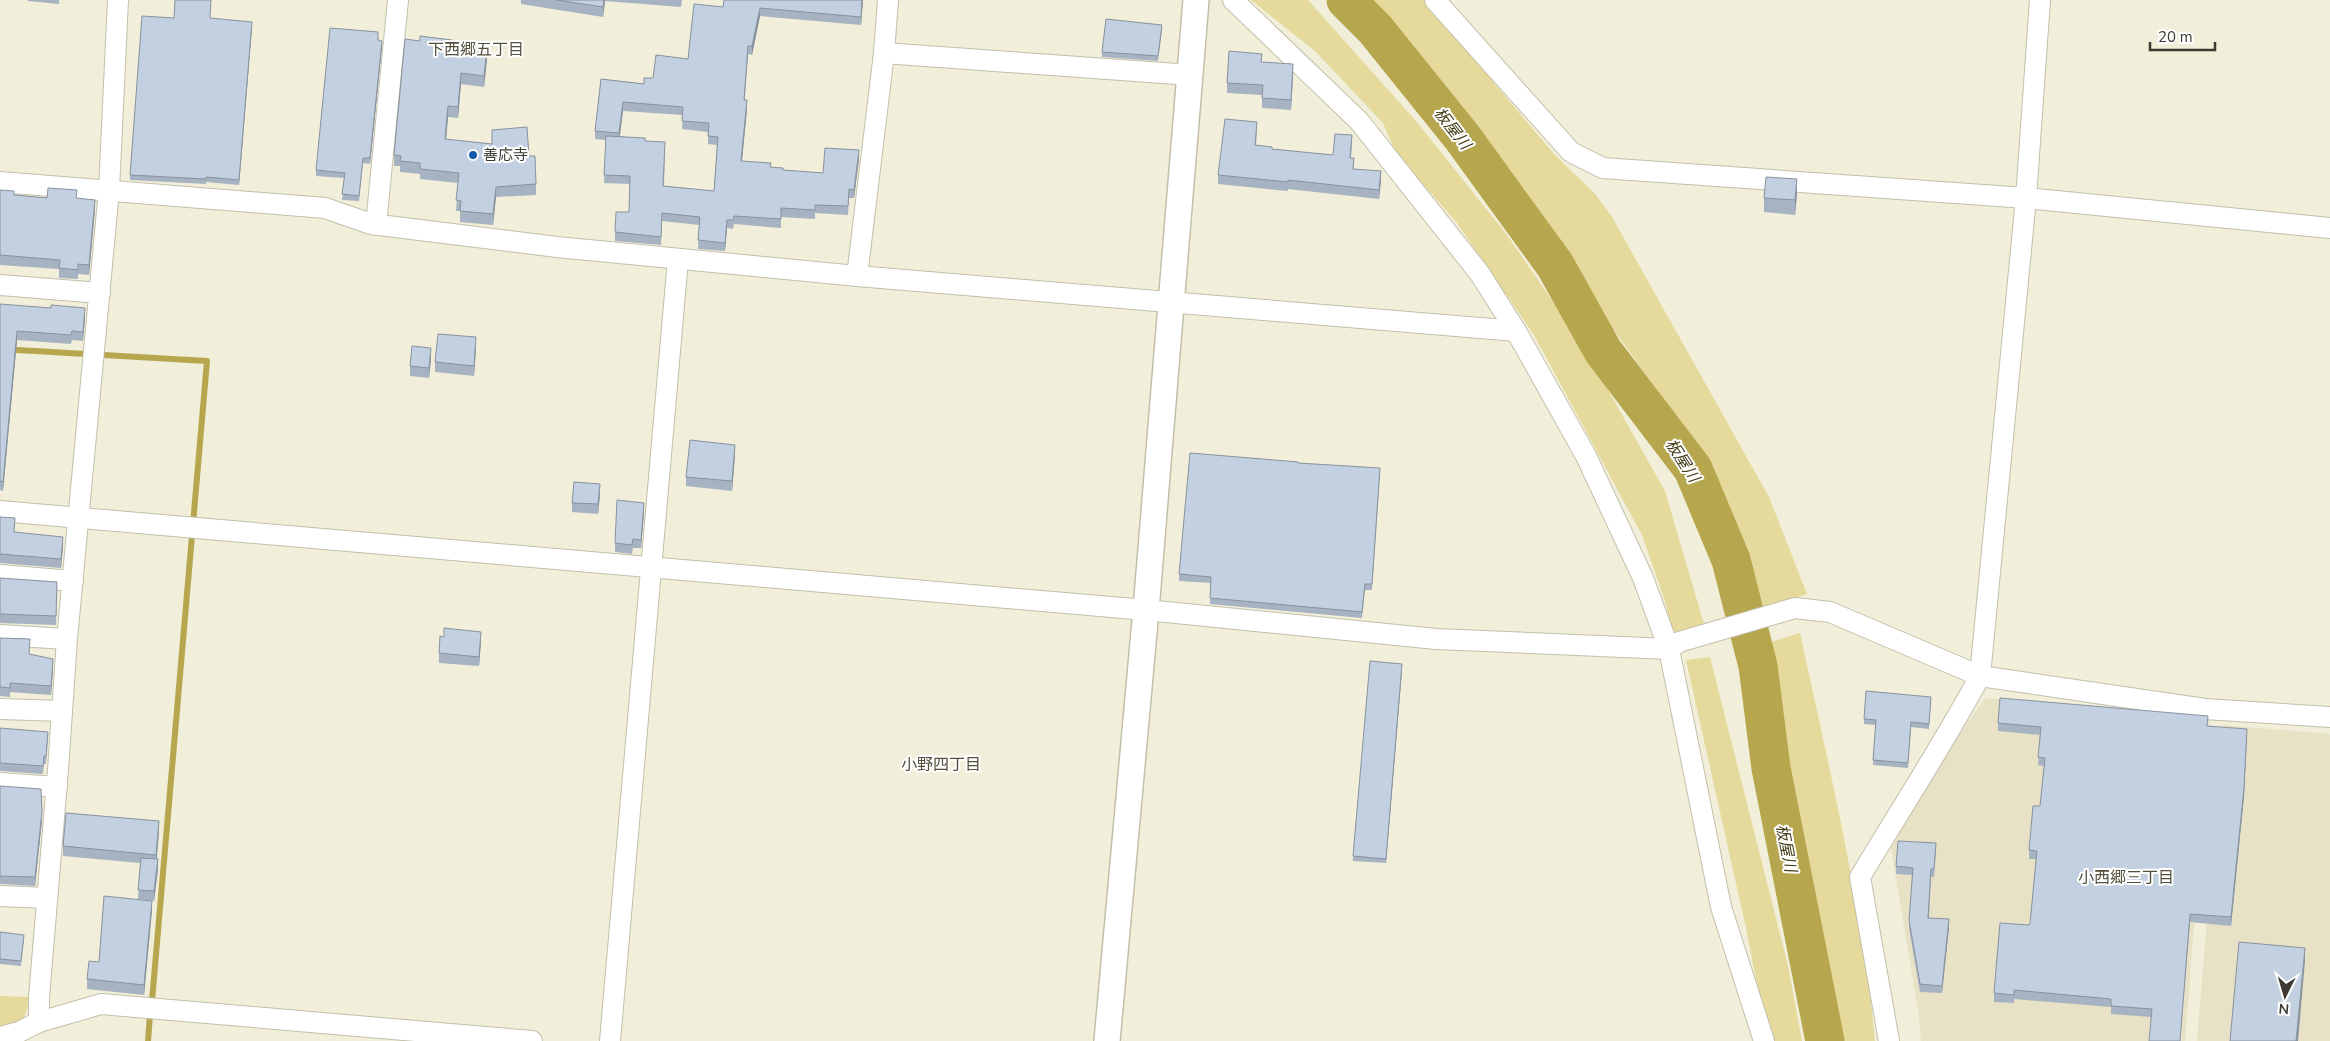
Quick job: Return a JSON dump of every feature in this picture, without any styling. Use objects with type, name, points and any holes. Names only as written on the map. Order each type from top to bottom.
[{"type":"street","points":[[39,1022],[39,997],[57,787],[67,639],[109,190],[118,0]]},
{"type":"street","points":[[376,225],[398,0]]},
{"type":"street","points":[[857,276],[884,54],[888,0]]},
{"type":"street","points":[[1107,1041],[1146,610],[1196,0]]},
{"type":"street","points":[[1233,0],[1359,121],[1480,274],[1516,331],[1586,456],[1674,646],[1721,907],[1764,1041]]},
{"type":"street","points":[[1435,0],[1571,152],[1603,168],[2026,198],[2330,228]]},
{"type":"street","points":[[1888,1041],[1860,877],[1924,769],[1946,738],[1980,676],[2026,198],[2040,0]]},
{"type":"street","points":[[884,54],[1191,75]]},
{"type":"street","points":[[0,182],[325,208],[376,225],[557,247],[678,259],[857,276],[1516,331]]},
{"type":"street","points":[[610,1041],[653,566],[678,259]]},
{"type":"street","points":[[0,285],[100,293]]},
{"type":"street","points":[[0,511],[653,566],[1146,610],[1436,639],[1674,646],[1795,608],[1830,612],[1980,676],[2204,710],[2330,717]]},
{"type":"street","points":[[0,575],[73,581]]},
{"type":"street","points":[[0,635],[67,639]]},
{"type":"street","points":[[0,709],[62,711]]},
{"type":"street","points":[[0,783],[57,787]]},
{"type":"street","points":[[0,896],[47,898]]},
{"type":"street","points":[[0,1037],[20,1036],[39,1022],[101,1004],[532,1041]]},
{"type":"shaded area","points":[[1251,0],[1308,0],[1416,121],[1507,235],[1582,344],[1665,491],[1704,624],[1673,633],[1665,601],[1642,535],[1534,335],[1457,223],[1396,153],[1383,123],[1315,51]]},
{"type":"shaded area","points":[[1365,0],[1424,0],[1553,153],[1596,195],[1612,217],[1769,497],[1807,594],[1764,607],[1718,485],[1676,417],[1589,295],[1532,207]]},
{"type":"shaded area","points":[[1800,633],[1844,836],[1862,938],[1875,1041],[1840,1041],[1838,1021],[1799,854],[1771,642]]},
{"type":"shaded area","points":[[1710,657],[1788,966],[1802,1041],[1768,1041],[1746,928],[1686,660]]},
{"type":"shaded area","points":[[1985,698],[2210,720],[2185,1041],[1921,1041],[1919,1017],[1889,836]]},
{"type":"shaded area","points":[[2223,725],[2330,734],[2330,1041],[2197,1041]]},
{"type":"shaded area","points":[[0,996],[28,997],[28,1005],[22,1020],[0,1029]]},
{"type":"building","points":[[175,0],[211,0],[210,18],[252,22],[239,180],[130,175],[142,16],[174,18]]},
{"type":"building","points":[[556,0],[604,0],[603,7]]},
{"type":"building","points":[[724,0],[862,0],[861,17],[760,8],[752,46],[748,46],[744,100],[747,100],[741,161],[771,163],[770,167],[783,168],[783,170],[823,173],[825,148],[859,150],[854,190],[849,189],[848,206],[815,205],[815,210],[781,208],[781,219],[734,216],[733,220],[727,220],[725,243],[698,240],[700,217],[662,213],[661,237],[615,232],[616,212],[629,212],[630,176],[604,175],[606,136],[645,138],[645,141],[665,142],[663,186],[714,191],[718,137],[708,136],[709,123],[682,121],[683,107],[623,102],[619,133],[595,131],[601,79],[644,84],[644,78],[653,78],[656,55],[688,59],[694,4],[723,7]]},
{"type":"building","points":[[1106,19],[1162,25],[1158,56],[1102,52]]},
{"type":"building","points":[[330,28],[378,32],[378,40],[382,41],[370,158],[363,158],[359,196],[342,194],[345,173],[316,170]]},
{"type":"building","points":[[420,36],[452,40],[451,45],[487,49],[484,76],[461,73],[458,107],[448,106],[445,139],[492,144],[492,130],[527,127],[529,156],[535,156],[536,184],[496,187],[493,214],[460,211],[461,201],[456,200],[459,173],[420,169],[420,163],[400,161],[401,156],[394,155],[405,39],[420,41]]},
{"type":"building","points":[[1229,51],[1262,54],[1261,62],[1293,64],[1291,100],[1262,98],[1263,85],[1227,83]]},
{"type":"building","points":[[1225,119],[1257,122],[1255,145],[1272,147],[1272,149],[1333,155],[1335,134],[1352,135],[1350,158],[1354,158],[1353,169],[1381,171],[1379,190],[1288,180],[1288,182],[1218,175]]},
{"type":"building","points":[[1766,177],[1797,179],[1795,200],[1764,198]]},
{"type":"building","points":[[48,188],[77,190],[76,198],[95,200],[89,265],[78,264],[78,270],[59,268],[60,260],[0,255],[0,190],[14,191],[14,195],[47,198]]},
{"type":"building","points":[[0,304],[51,308],[51,305],[85,308],[83,332],[72,331],[71,335],[17,331],[3,482],[0,481]]},
{"type":"building","points":[[438,334],[476,337],[474,366],[435,362]]},
{"type":"building","points":[[412,346],[431,348],[429,368],[410,366]]},
{"type":"building","points":[[690,440],[735,445],[732,481],[686,477]]},
{"type":"building","points":[[1190,453],[1380,468],[1372,584],[1365,584],[1362,612],[1210,598],[1211,577],[1179,574]]},
{"type":"building","points":[[574,482],[600,484],[598,504],[572,503]]},
{"type":"building","points":[[617,500],[644,503],[641,540],[633,539],[632,545],[615,543]]},
{"type":"building","points":[[0,517],[15,518],[14,532],[63,537],[61,559],[0,554]]},
{"type":"building","points":[[0,578],[57,582],[56,616],[0,614]]},
{"type":"building","points":[[444,628],[481,632],[479,657],[439,653],[440,636],[444,637]]},
{"type":"building","points":[[0,638],[30,639],[29,654],[53,659],[51,686],[10,683],[10,688],[0,687]]},
{"type":"building","points":[[1370,661],[1402,664],[1386,859],[1353,856]]},
{"type":"building","points":[[1866,691],[1931,697],[1929,724],[1911,722],[1908,763],[1873,760],[1876,720],[1864,719]]},
{"type":"building","points":[[2000,698],[2208,716],[2207,726],[2247,729],[2244,788],[2231,917],[2190,914],[2180,1041],[2149,1041],[2152,1009],[2111,1006],[2111,999],[2014,990],[2014,995],[1994,993],[2000,923],[2029,925],[2030,923],[2037,851],[2029,850],[2033,806],[2040,806],[2045,758],[2038,757],[2041,727],[1998,723]]},
{"type":"building","points":[[0,728],[48,732],[46,756],[44,756],[43,766],[0,763]]},
{"type":"building","points":[[0,786],[41,789],[42,812],[35,877],[0,876]]},
{"type":"building","points":[[66,813],[159,821],[156,855],[63,846]]},
{"type":"building","points":[[1898,841],[1936,843],[1934,869],[1931,869],[1928,918],[1949,919],[1942,986],[1920,984],[1909,920],[1913,868],[1896,866]]},
{"type":"building","points":[[141,858],[158,859],[154,891],[138,890]]},
{"type":"building","points":[[104,896],[152,901],[144,985],[87,979],[89,961],[99,962]]},
{"type":"building","points":[[0,932],[24,935],[21,961],[0,959]]},
{"type":"building","points":[[2239,942],[2305,948],[2296,1041],[2230,1041]]},
{"type":"waterway","name":"板屋川","points":[[1346,0],[1375,29],[1462,137],[1555,265],[1603,351],[1693,469],[1731,560],[1758,666],[1771,768],[1825,1041]]},
{"type":"waterway","points":[[0,349],[207,361],[152,1001]]},
{"type":"waterway","points":[[148,1041],[150,1015]]},
{"type":"place","name":"善応寺","points":[[473,155]]},
{"type":"district","name":"下西郷五丁目","points":[[476,49]]},
{"type":"district","name":"小野四丁目","points":[[941,764]]},
{"type":"district","name":"小西郷三丁目","points":[[2126,877]]}]
